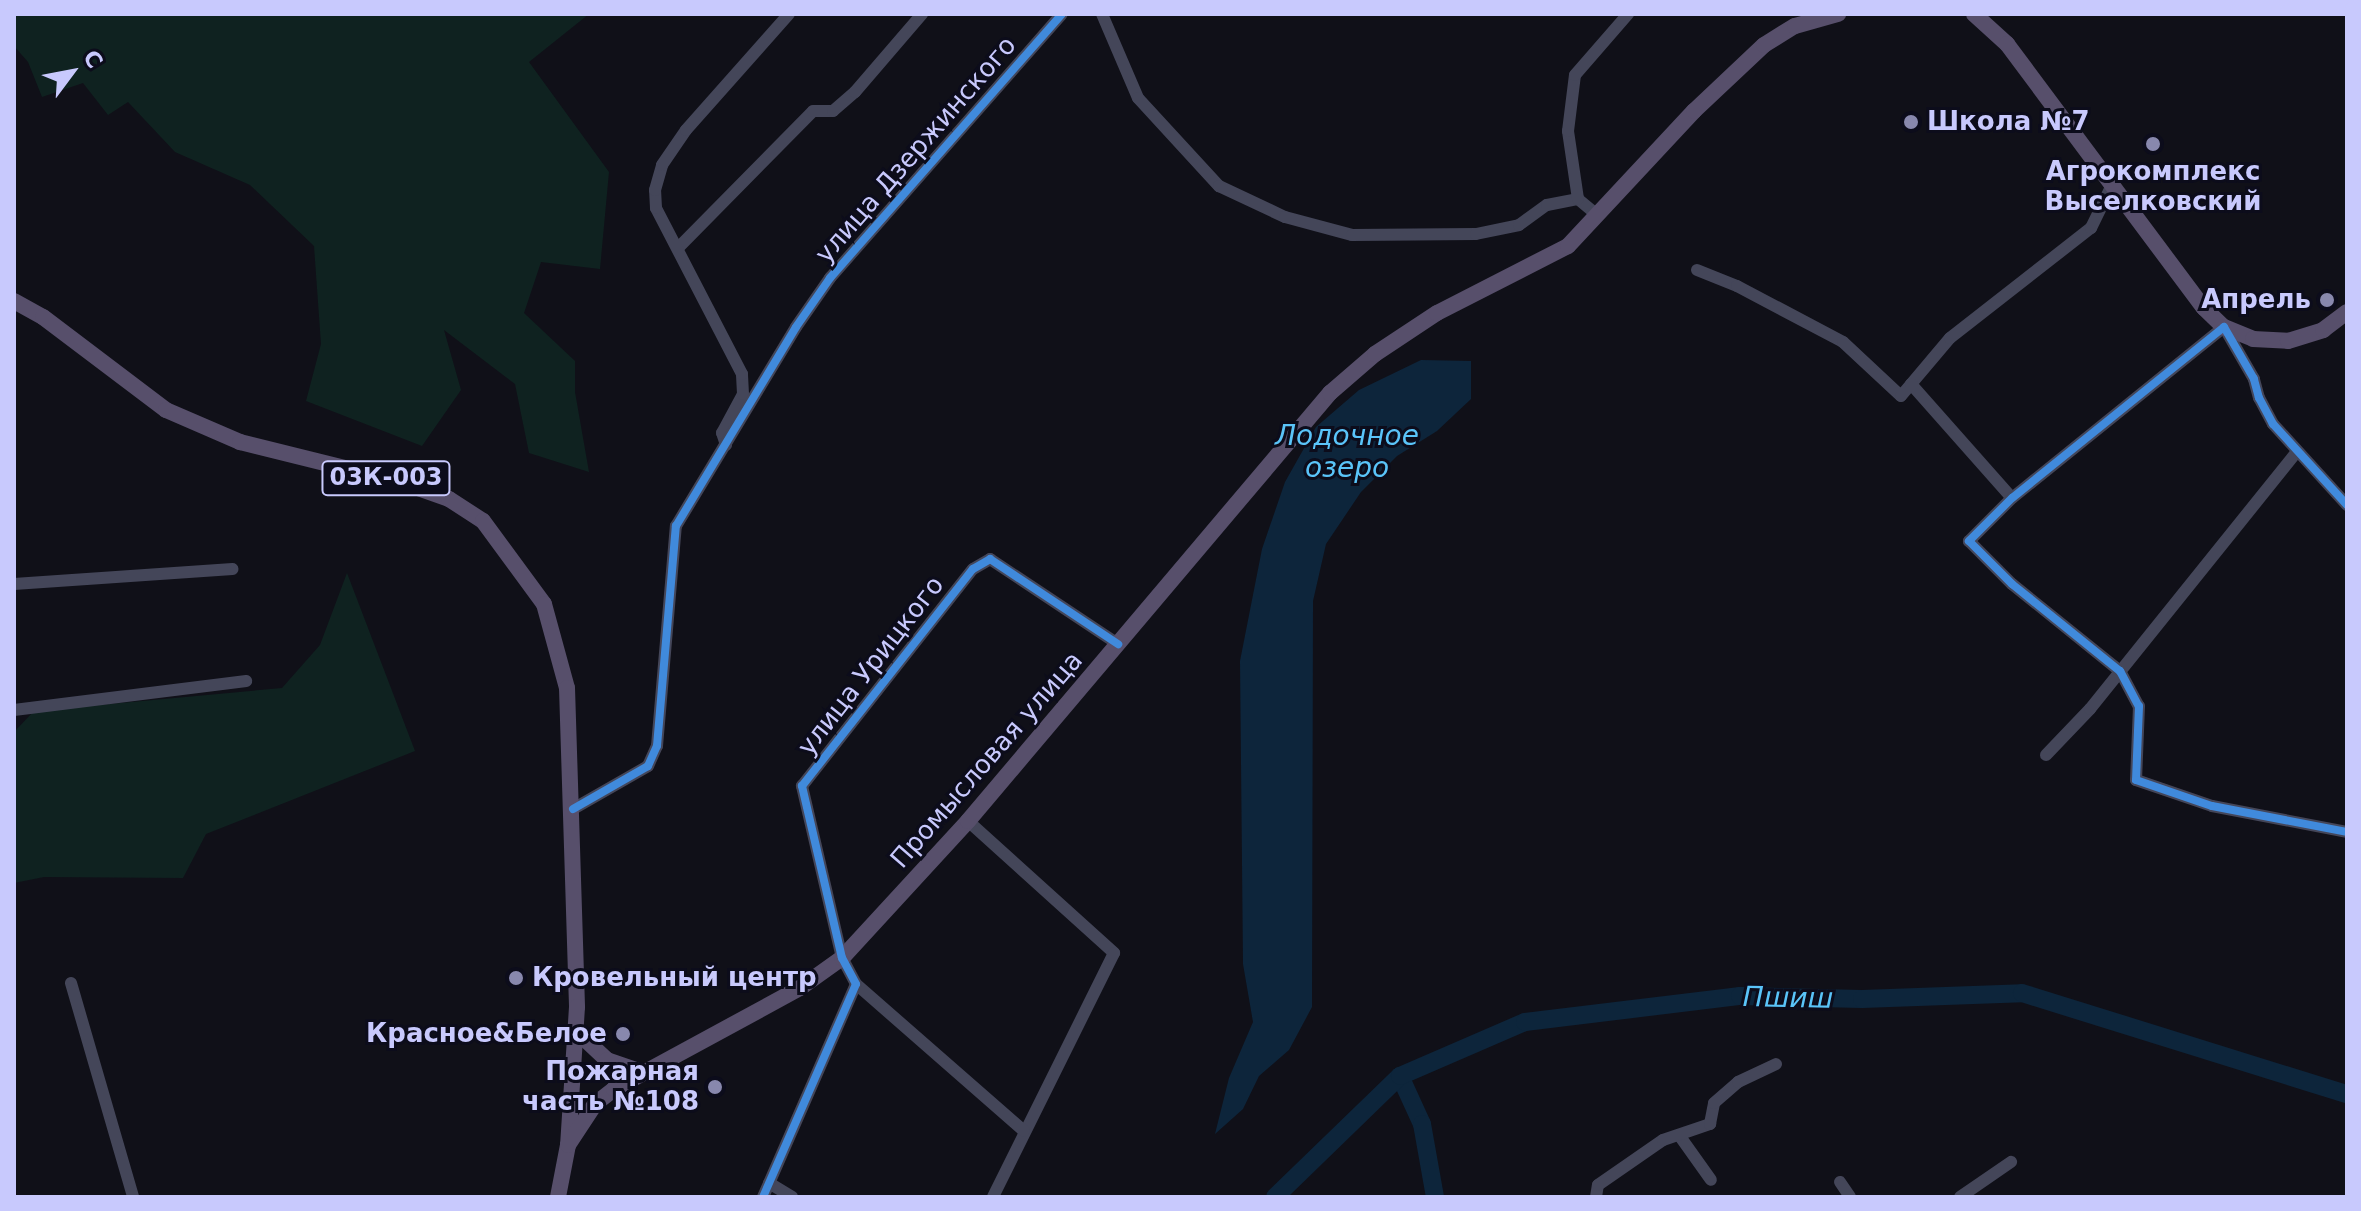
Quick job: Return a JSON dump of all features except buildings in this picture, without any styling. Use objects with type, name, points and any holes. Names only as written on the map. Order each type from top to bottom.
[{"type":"main road","name":"Промысловая улица","points":[[568,1145],[595,1104],[800,988],[842,958],[968,821],[1330,393],[1375,354],[1437,313],[1568,246],[1694,111],[1764,45],[1795,26],[1838,14]]},
{"type":"main road","points":[[1974,14],[2007,44],[2204,308],[2224,327],[2253,339],[2288,341],[2323,330],[2347,312]]},
{"type":"main road","name":"03К-003","points":[[14,301],[43,317],[166,410],[240,442],[398,481],[449,499],[483,521],[544,604],[567,688],[573,809],[576,1031],[568,1145],[558,1197]]},
{"type":"main road","points":[[576,1031],[607,1060],[645,1073]]},
{"type":"street","points":[[726,445],[722,433],[743,394],[742,374],[656,208],[655,190],[662,165],[686,130],[789,14]]},
{"type":"street","points":[[678,248],[813,111],[833,111],[855,92],[922,14]]},
{"type":"street","name":"улица Дзержинского","points":[[573,809],[648,766],[657,746],[676,526],[796,327],[830,278],[1062,14]]},
{"type":"street","points":[[1102,14],[1138,98],[1219,186],[1285,217],[1352,235],[1476,234],[1519,225],[1547,205],[1578,199]]},
{"type":"street","points":[[1598,216],[1578,199],[1568,131],[1575,75],[1628,14]]},
{"type":"street","points":[[1697,270],[1737,286],[1843,342],[1901,396],[1950,338],[2091,228],[2112,185]]},
{"type":"street","points":[[2347,505],[2273,424],[2259,398],[2254,379],[2224,327],[2012,498],[1969,541],[2012,584],[2120,671],[2139,706],[2136,780],[2212,806],[2347,832]]},
{"type":"street","points":[[1911,384],[2012,498]]},
{"type":"street","points":[[2046,755],[2090,709],[2297,452]]},
{"type":"street","name":"улица Урицкого","points":[[842,958],[802,786],[973,569],[990,559],[1118,644]]},
{"type":"street","points":[[14,584],[232,569]]},
{"type":"street","points":[[14,710],[246,681]]},
{"type":"street","points":[[968,821],[1114,953],[993,1197]]},
{"type":"street","points":[[842,958],[856,984],[1024,1131]]},
{"type":"street","points":[[71,983],[133,1197]]},
{"type":"street","points":[[763,1197],[856,984]]},
{"type":"street","points":[[1596,1197],[1598,1185],[1663,1140],[1710,1124],[1714,1103],[1738,1082],[1776,1064]]},
{"type":"street","points":[[1679,1135],[1711,1180]]},
{"type":"street","points":[[1960,1197],[2011,1162]]},
{"type":"street","points":[[1840,1182],[1850,1197]]},
{"type":"street","points":[[769,1183],[792,1197]]},
{"type":"green space","points":[[14,14],[589,14],[529,62],[609,172],[600,269],[541,262],[524,313],[575,361],[575,392],[589,472],[529,453],[515,384],[444,330],[461,390],[422,446],[306,401],[321,344],[314,246],[250,185],[175,152],[128,102],[108,115],[83,83],[42,97],[28,62],[14,46]]},
{"type":"green space","points":[[347,573],[415,751],[206,834],[183,878],[44,877],[14,883],[14,732],[34,711],[282,688],[320,645]]},
{"type":"water","name":"Лодочное озеро","points":[[1421,360],[1471,361],[1471,399],[1437,431],[1397,456],[1361,492],[1326,544],[1313,601],[1312,1007],[1289,1050],[1259,1076],[1243,1109],[1215,1134],[1229,1078],[1253,1022],[1243,964],[1240,661],[1262,549],[1285,482],[1316,427],[1359,390]]},
{"type":"waterway","name":"Пшиш","points":[[1275,1197],[1400,1076],[1525,1022],[1740,996],[1862,999],[2022,993],[2347,1094]]},
{"type":"waterway","points":[[1400,1076],[1422,1124],[1435,1197]]},
{"type":"cycle path","points":[[573,809],[648,766],[657,746],[676,526],[796,327],[830,278],[1062,14]]},
{"type":"cycle path","points":[[2347,505],[2273,424],[2259,398],[2254,379],[2224,327],[2012,498],[1969,541],[2012,584],[2120,671],[2139,706],[2136,780],[2212,806],[2347,832]]},
{"type":"cycle path","points":[[763,1197],[856,984],[842,958],[802,786],[973,569],[990,559],[1118,644]]},
{"type":"place","name":"Школа №7","points":[[1911,122]]},
{"type":"place","name":"Агрокомплекс Выселковский","points":[[2153,144]]},
{"type":"place","name":"Апрель","points":[[2327,300]]},
{"type":"place","name":"Кровельный центр","points":[[516,978]]},
{"type":"place","name":"Красное&Белое","points":[[623,1034]]},
{"type":"place","name":"Пожарная часть №108","points":[[715,1087]]}]
